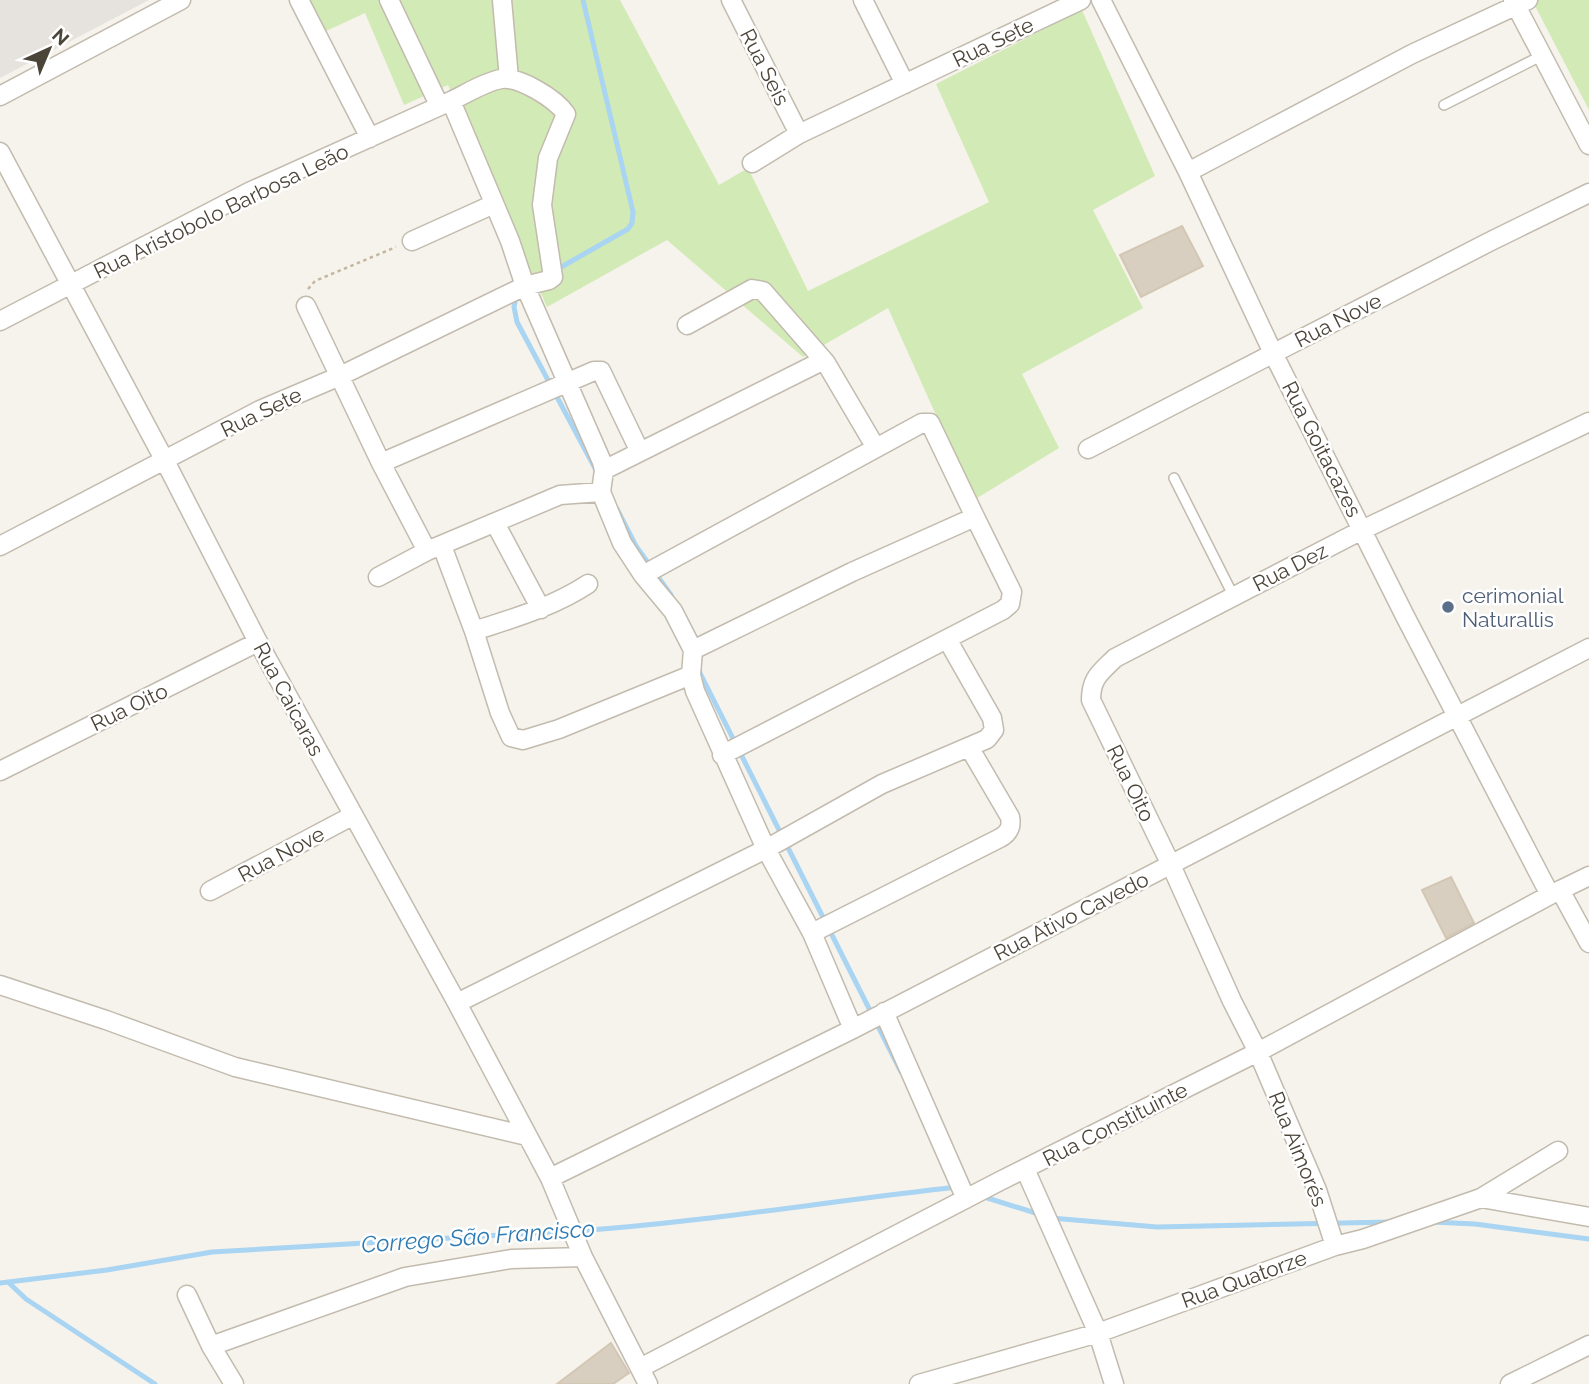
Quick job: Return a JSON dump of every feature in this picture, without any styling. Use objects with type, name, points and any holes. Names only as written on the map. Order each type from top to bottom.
[{"type":"street","points":[[0,96],[181,0]]},
{"type":"street","points":[[299,0],[370,138]]},
{"type":"street","points":[[389,0],[445,103],[464,132],[525,286],[604,470],[601,492],[622,543],[643,575],[673,611],[693,650],[691,675],[695,691],[722,755],[766,849],[813,933],[853,1029]]},
{"type":"street","points":[[502,0],[509,79]]},
{"type":"street","name":"Rua Seis","points":[[731,0],[799,134]]},
{"type":"street","points":[[863,0],[905,84]]},
{"type":"street","name":"Rua Sete","points":[[752,163],[799,134],[1081,0]]},
{"type":"street","name":"Rua Goitacazes","points":[[1101,0],[1406,618],[1555,892],[1589,943]]},
{"type":"street","points":[[1188,172],[1412,54],[1519,2],[1589,145]]},
{"type":"street","name":"Rua Aristobolo Barbosa Leão","points":[[0,321],[249,192],[498,79],[509,79]]},
{"type":"street","name":"Rua Sete","points":[[0,546],[260,410],[340,376],[525,286],[553,277],[542,205],[548,158],[566,114],[545,94],[509,79]]},
{"type":"street","name":"Rua Caicaras","points":[[0,152],[258,642],[550,1178],[581,1251],[644,1376]]},
{"type":"street","name":"Rua Nove","points":[[1088,449],[1589,193]]},
{"type":"street","points":[[412,241],[494,204]]},
{"type":"street","points":[[687,325],[751,289],[763,291],[826,363],[876,448]]},
{"type":"street","points":[[306,306],[381,463],[435,549],[474,631],[500,713],[511,737],[523,740],[559,729],[691,675]]},
{"type":"street","points":[[604,470],[818,363],[826,363]]},
{"type":"street","points":[[381,463],[594,371],[601,371],[640,452]]},
{"type":"street","name":"Rua Dez","points":[[1091,700],[1091,686],[1096,677],[1115,658],[1364,529],[1589,422]]},
{"type":"street","points":[[643,575],[922,423],[930,423],[1012,592],[1010,604],[1003,610],[722,755]]},
{"type":"street","points":[[378,577],[559,495],[601,492]]},
{"type":"street","points":[[693,650],[852,572],[975,517]]},
{"type":"street","points":[[495,523],[541,609]]},
{"type":"street","points":[[474,631],[541,609],[589,584]]},
{"type":"street","points":[[457,1003],[766,849],[882,784],[992,735],[995,726],[947,639]]},
{"type":"street","name":"Rua Oito","points":[[0,771],[258,642]]},
{"type":"street","name":"Rua Ativo Cavedo","points":[[550,1178],[853,1029],[1589,648]]},
{"type":"street","name":"Rua Oito","points":[[1091,700],[1171,865],[1231,1001],[1258,1052]]},
{"type":"street","points":[[813,933],[1008,832],[1012,823],[1010,817],[969,747]]},
{"type":"street","name":"Rua Nove","points":[[210,891],[352,816]]},
{"type":"street","name":"Rua Constituinte","points":[[644,1376],[964,1191],[1000,1181],[1258,1052],[1589,876]]},
{"type":"street","points":[[0,985],[235,1067],[527,1136]]},
{"type":"street","points":[[884,1013],[964,1191]]},
{"type":"street","name":"Rua Aimorés","points":[[1258,1052],[1321,1200],[1333,1238]]},
{"type":"street","name":"Rua Quatorze","points":[[919,1384],[1098,1333],[1333,1238],[1386,1230],[1481,1198],[1558,1151]]},
{"type":"street","points":[[1025,1169],[1098,1333],[1114,1384]]},
{"type":"street","points":[[1481,1198],[1589,1217]]},
{"type":"street","points":[[211,1346],[405,1277],[512,1259],[581,1251]]},
{"type":"street","points":[[187,1295],[211,1346],[234,1384]]},
{"type":"street","points":[[1510,1384],[1589,1345]]},
{"type":"lane","points":[[1444,105],[1543,55]]},
{"type":"lane","points":[[1174,478],[1233,596]]},
{"type":"path","points":[[306,306],[305,294],[315,281],[412,241]]},
{"type":"shaded area","points":[[0,0],[149,0],[0,78]]},
{"type":"green space","points":[[289,0],[620,0],[719,185],[748,168],[808,291],[989,202],[936,84],[1082,10],[1155,176],[1093,210],[1143,308],[1022,374],[1059,448],[974,500],[888,308],[803,357],[667,240],[547,307],[448,85],[404,105],[365,13],[309,39]]},
{"type":"green space","points":[[1532,0],[1589,0],[1589,110]]},
{"type":"building","points":[[1182,226],[1203,266],[1141,297],[1120,255]]},
{"type":"building","points":[[1451,877],[1474,923],[1446,938],[1422,890]]},
{"type":"building","points":[[611,1343],[629,1373],[613,1384],[557,1384]]},
{"type":"waterway","points":[[556,270],[628,229],[632,223],[633,212],[583,0]]},
{"type":"waterway","points":[[516,296],[514,307],[517,322],[597,472]]},
{"type":"waterway","points":[[617,509],[636,546],[671,595]]},
{"type":"waterway","points":[[699,668],[901,1072]]},
{"type":"waterway","name":"Corrego São Francisco","points":[[577,1231],[720,1217],[957,1187]]},
{"type":"waterway","points":[[981,1196],[1042,1215]]},
{"type":"waterway","points":[[1051,1218],[1157,1227],[1391,1222]]},
{"type":"waterway","points":[[1432,1222],[1475,1224],[1589,1239]]},
{"type":"waterway","name":"Corrego São Francisco","points":[[0,1283],[107,1270],[212,1252],[568,1231]]},
{"type":"waterway","points":[[8,1282],[26,1299],[155,1384]]},
{"type":"place","name":"cerimonial Naturallis","points":[[1448,607]]}]
